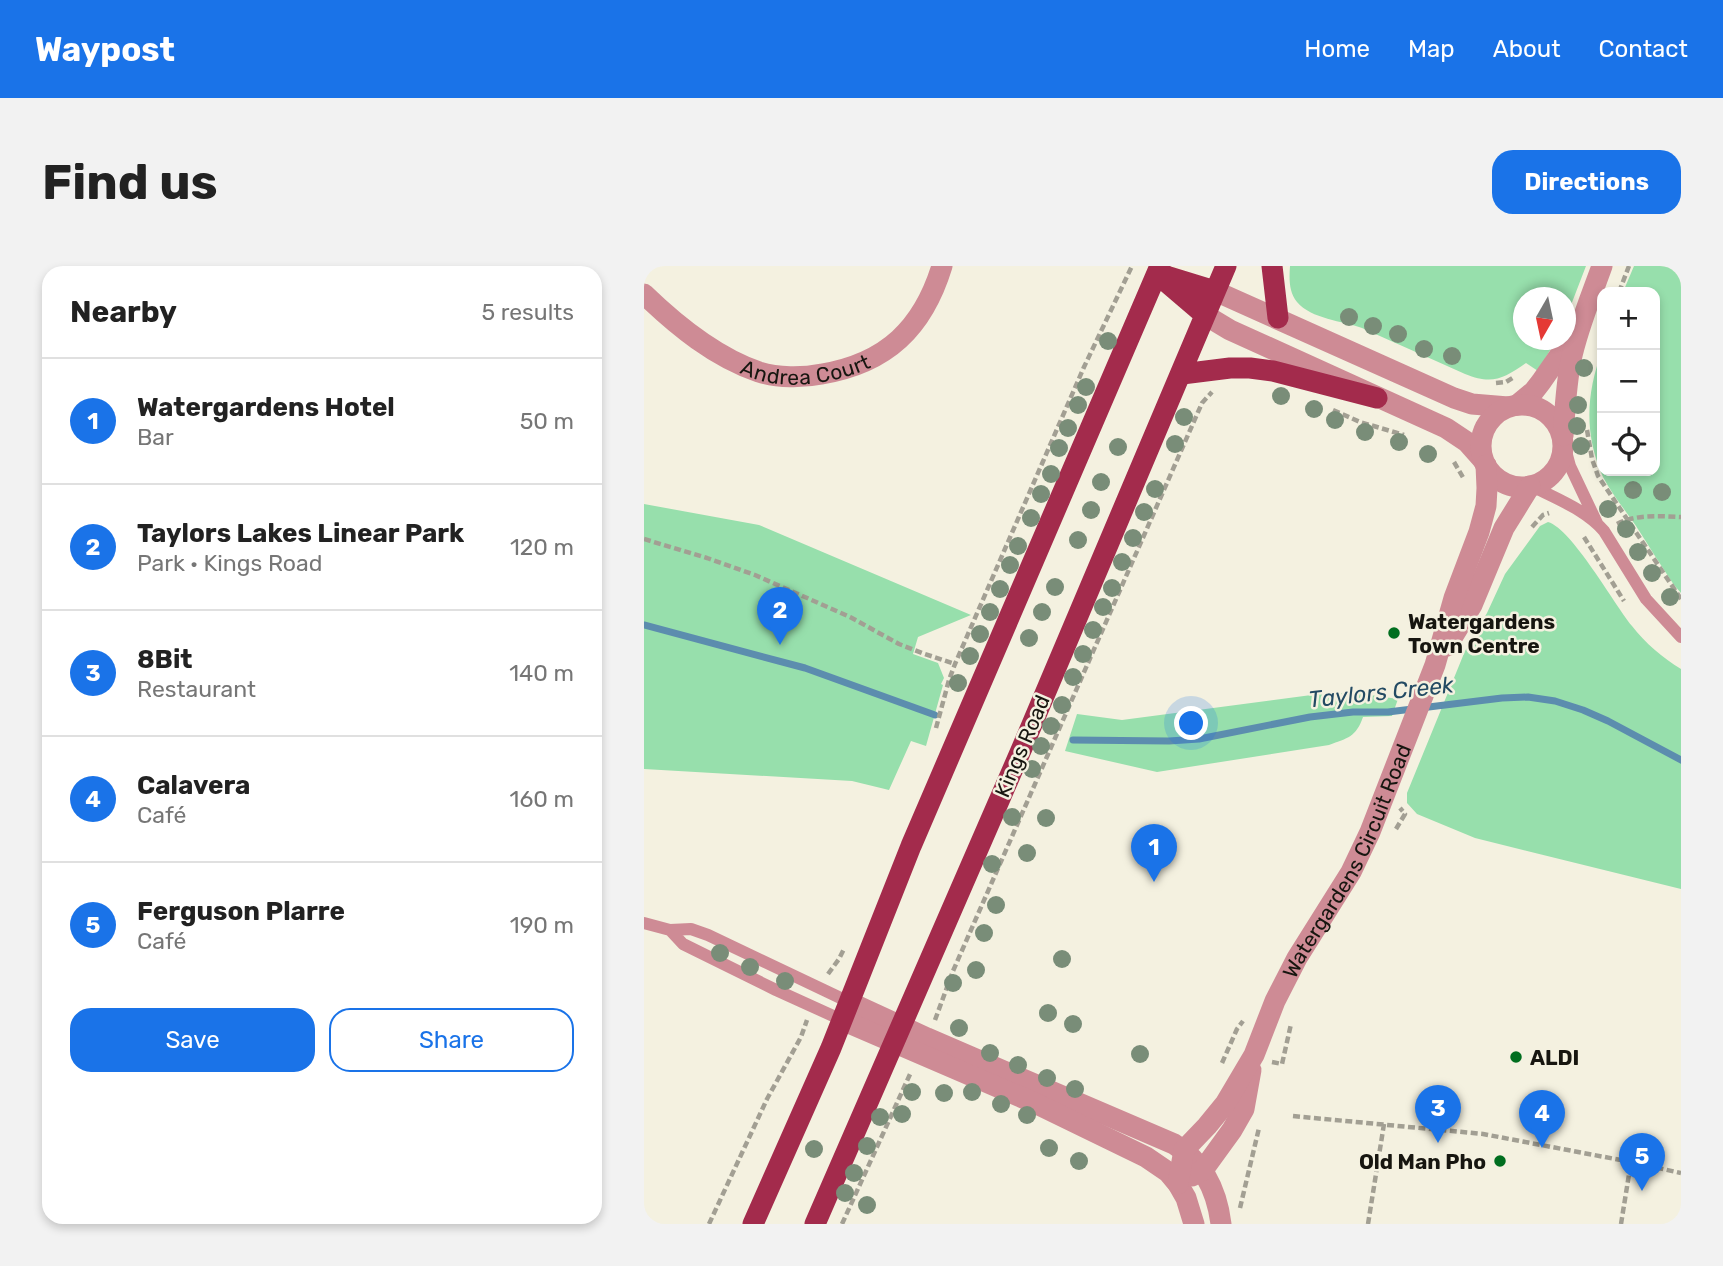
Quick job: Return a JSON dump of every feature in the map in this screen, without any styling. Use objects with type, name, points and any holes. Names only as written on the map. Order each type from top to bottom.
[{"type":"main road","name":"Kings Road","points":[[815,1224],[1182,374],[1226,266]]},
{"type":"main road","points":[[1272,266],[1278,318]]},
{"type":"main road","points":[[1158,270],[1215,291]]},
{"type":"main road","points":[[1158,270],[1205,315]]},
{"type":"main road","points":[[753,1224],[846,1011],[911,846],[1158,270]]},
{"type":"main road","points":[[1182,374],[1250,368],[1273,371],[1377,398]]},
{"type":"street","name":"Andrea Court","points":[[644,294],[667,317],[737,363],[762,373],[810,376],[867,362],[898,341],[918,320],[936,285],[942,266]]},
{"type":"street","points":[[1205,315],[1230,330],[1446,428],[1467,442],[1493,475],[1504,483],[1517,487],[1531,486],[1545,480],[1555,471],[1562,459],[1568,383],[1580,326],[1602,266]]},
{"type":"street","points":[[1215,291],[1454,398],[1480,405],[1529,405],[1541,409],[1552,416],[1563,441]]},
{"type":"street","points":[[1484,462],[1481,447],[1488,423],[1497,413],[1534,391],[1580,326]]},
{"type":"street","name":"Watergardens Circuit Road","points":[[1184,1150],[1225,1104],[1254,1055],[1275,1001],[1297,958],[1360,853],[1435,665],[1454,598],[1479,532],[1486,506],[1484,462]]},
{"type":"street","name":"Watergardens Circuit Road","points":[[1435,665],[1472,605],[1504,528],[1531,486]]},
{"type":"street","points":[[846,1011],[1146,1157],[1168,1172],[1178,1184],[1186,1198],[1194,1224]]},
{"type":"street","points":[[897,1034],[1111,1116],[1174,1144],[1184,1150],[1203,1170],[1230,1222]]},
{"type":"street","name":"Watergardens Circuit Road","points":[[1178,1184],[1203,1170],[1244,1109],[1254,1055]]},
{"type":"street","points":[[1178,1184],[1184,1150]]},
{"type":"lane","points":[[1563,441],[1570,466],[1597,523]]},
{"type":"lane","points":[[1531,486],[1572,506],[1597,523],[1646,599],[1681,637]]},
{"type":"lane","points":[[644,923],[670,930],[691,929],[708,935],[846,1011]]},
{"type":"lane","points":[[670,930],[683,944],[776,990],[846,1011]]},
{"type":"path","points":[[644,539],[755,575],[850,617],[911,648],[955,664],[1084,367],[1132,266]]},
{"type":"path","points":[[1621,287],[1629,266]]},
{"type":"path","points":[[1486,384],[1506,382],[1523,370]]},
{"type":"path","points":[[932,1026],[958,959],[1202,403],[1219,387]]},
{"type":"path","points":[[1328,407],[1360,422],[1413,437]]},
{"type":"path","points":[[1586,420],[1589,447],[1598,476],[1681,599]]},
{"type":"path","points":[[1445,454],[1464,479]]},
{"type":"path","points":[[1627,519],[1646,516],[1681,517]]},
{"type":"path","points":[[709,1224],[771,1090],[801,1037],[810,1011]]},
{"type":"path","points":[[842,1224],[914,1065]]},
{"type":"path","points":[[1293,1116],[1483,1134],[1681,1173]]},
{"type":"path","points":[[1368,1224],[1384,1124]]},
{"type":"path","points":[[1230,1222],[1259,1128]]},
{"type":"path","points":[[1621,1224],[1631,1162]]},
{"type":"green space","points":[[1290,266],[1586,266],[1576,292],[1576,287],[1513,287],[1513,350],[1550,350],[1538,371],[1526,363],[1511,373],[1490,380],[1465,374],[1362,328],[1310,312],[1297,302],[1292,294]]},
{"type":"green space","points":[[1634,266],[1681,266],[1681,593],[1603,476],[1660,476],[1660,287],[1625,287]]},
{"type":"green space","points":[[1597,367],[1597,461],[1589,414]]},
{"type":"green space","points":[[644,504],[759,525],[971,615],[918,637],[913,654],[938,663],[944,678],[941,684],[943,685],[926,746],[911,741],[889,790],[852,781],[644,769]]},
{"type":"green space","points":[[1548,522],[1569,538],[1637,632],[1655,650],[1681,669],[1681,889],[1475,838],[1417,814],[1407,803],[1407,793],[1465,651],[1505,574],[1540,526]]},
{"type":"green space","points":[[1356,693],[1398,699],[1392,716],[1363,717],[1350,736],[1329,745],[1157,772],[1065,751],[1077,714],[1122,720],[1319,694]]},
{"type":"waterway","name":"Taylors Creek","points":[[644,625],[805,668],[935,715]]},
{"type":"waterway","name":"Taylors Creek","points":[[1073,740],[1199,739],[1310,717],[1353,712],[1388,712],[1528,697],[1555,701],[1583,710],[1681,760]]},
{"type":"place","name":"Watergardens Town Centre","points":[[1394,633]]},
{"type":"place","name":"Taylors Lakes Linear Park","points":[[780,645]]},
{"type":"place","name":"Watergardens Hotel","points":[[1154,882]]},
{"type":"place","name":"ALDI","points":[[1516,1057]]},
{"type":"place","name":"8Bit","points":[[1438,1143]]},
{"type":"place","name":"Calavera","points":[[1542,1148]]},
{"type":"place","name":"Old Man Pho","points":[[1500,1161]]},
{"type":"place","name":"Ferguson Plarre","points":[[1642,1191]]}]
